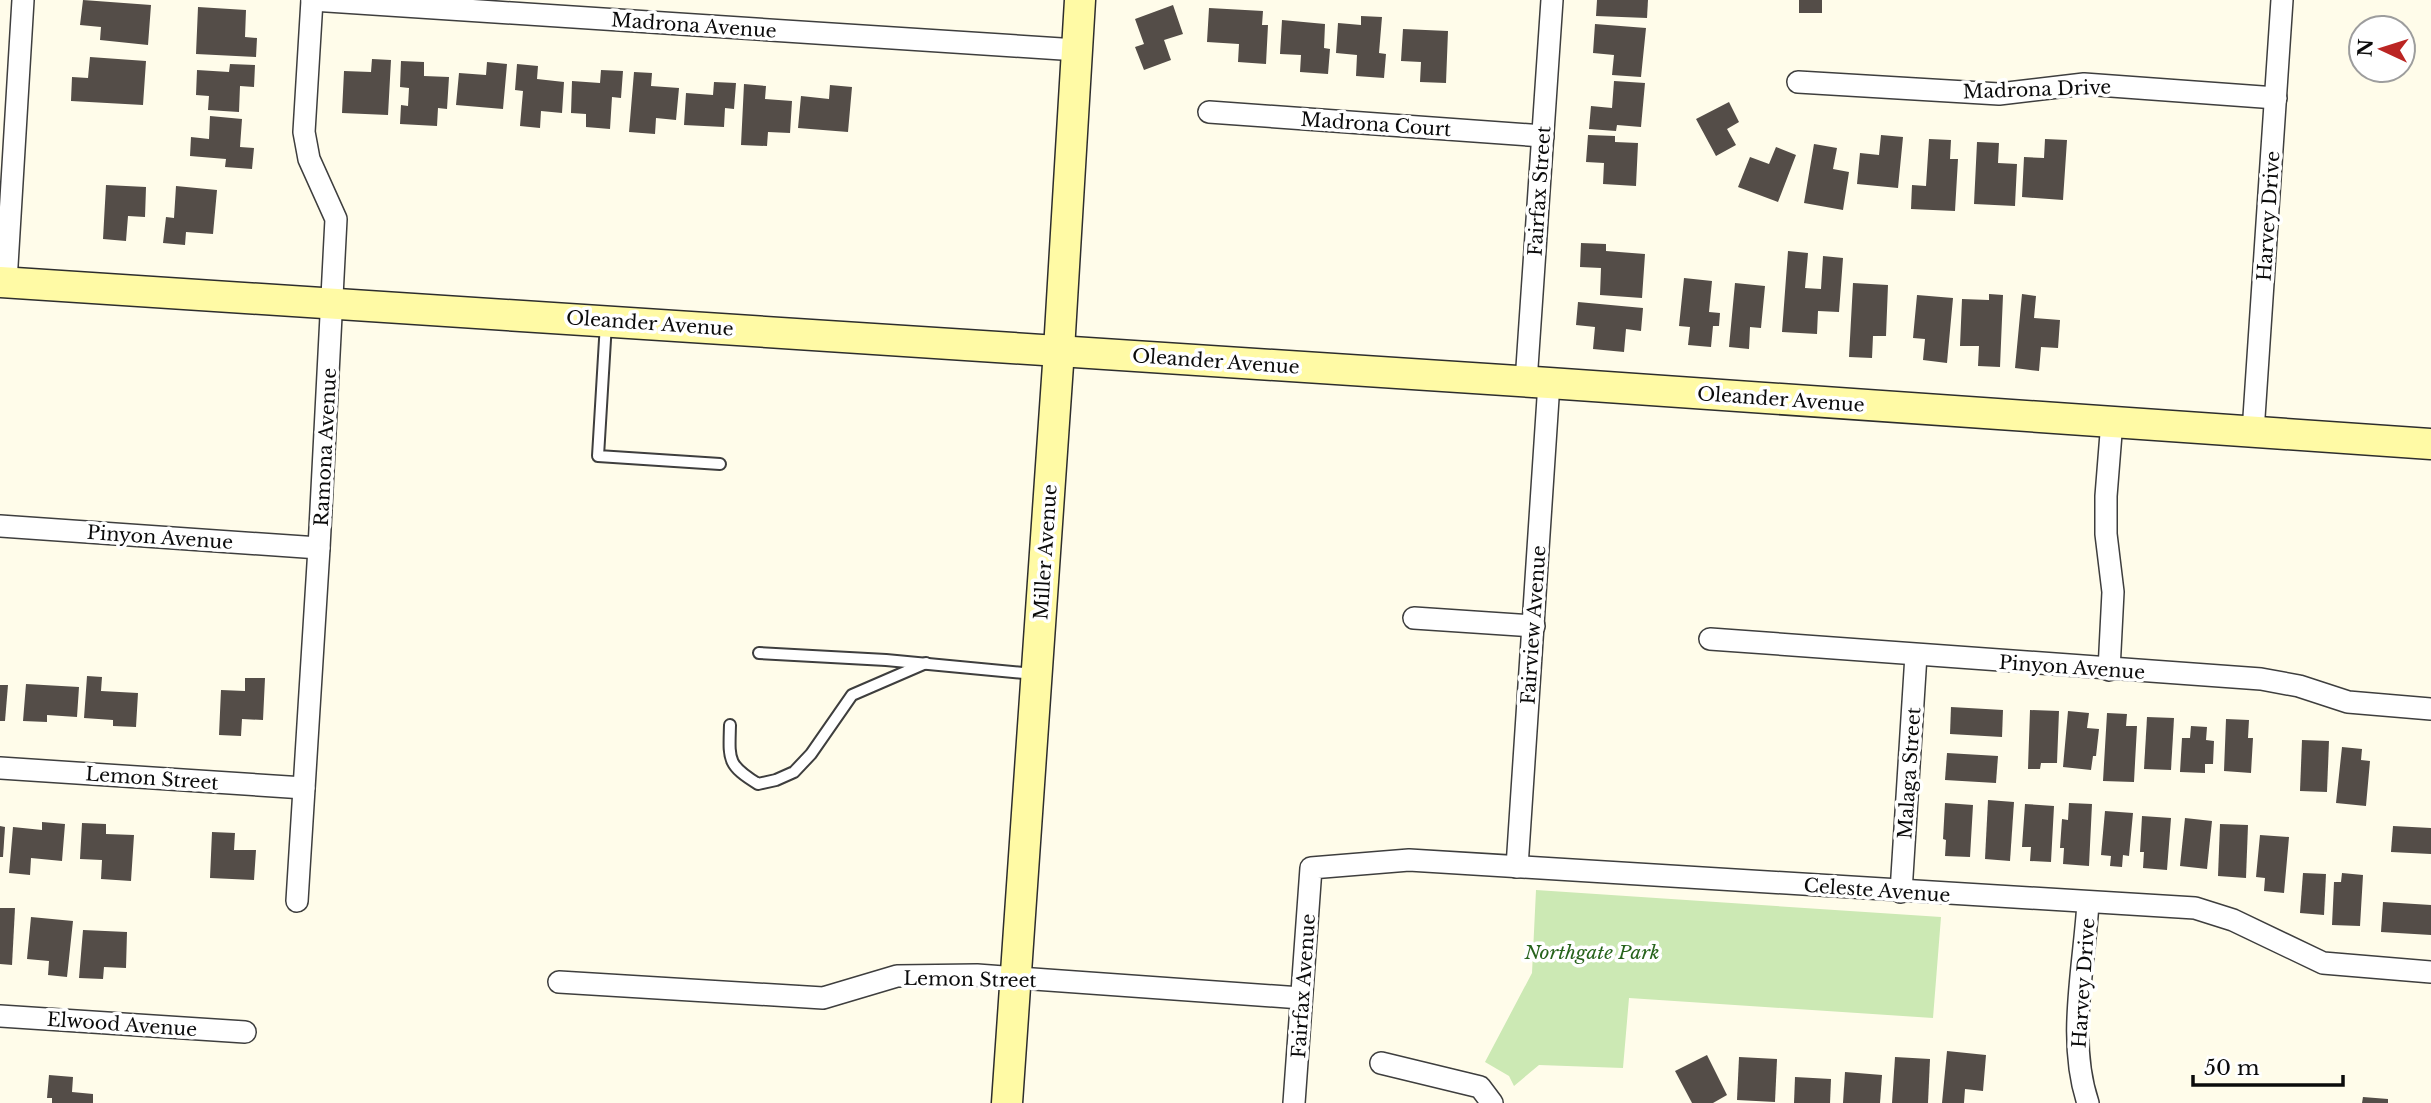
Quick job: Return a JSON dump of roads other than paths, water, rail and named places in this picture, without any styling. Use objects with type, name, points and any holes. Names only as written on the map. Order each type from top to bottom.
[{"type":"street","points":[[3,282],[23,0]]},
{"type":"street","name":"Madrona Avenue","points":[[312,0],[1077,50]]},
{"type":"street","name":"Ramona Avenue","points":[[297,901],[334,302],[336,219],[309,159],[304,132],[312,0]]},
{"type":"street","name":"Miller Avenue","points":[[1007,1103],[1059,351],[1080,0]]},
{"type":"street","name":"Fairfax Street","points":[[1537,382],[1544,136],[1552,0]]},
{"type":"street","name":"Harvey Drive","points":[[2253,432],[2282,0]]},
{"type":"street","name":"Madrona Drive","points":[[1798,82],[1999,94],[2084,84],[2276,98]]},
{"type":"street","name":"Madrona Court","points":[[1209,112],[1544,136]]},
{"type":"street","name":"Oleander Avenue","points":[[3,282],[1537,382],[2431,444]]},
{"type":"street","name":"Fairview Avenue","points":[[1517,867],[1534,626],[1537,382]]},
{"type":"street","points":[[2109,670],[2113,592],[2106,534],[2106,496],[2112,421]]},
{"type":"street","name":"Pinyon Avenue","points":[[0,526],[319,548]]},
{"type":"street","points":[[1414,618],[1534,626]]},
{"type":"street","name":"Pinyon Avenue","points":[[1710,639],[2261,679],[2299,686],[2348,702],[2431,709]]},
{"type":"street","name":"Malaga Street","points":[[1902,892],[1916,655]]},
{"type":"street","name":"Lemon Street","points":[[0,768],[304,788]]},
{"type":"street","name":"Celeste Avenue","points":[[1311,868],[1409,860],[2194,908],[2233,920],[2323,963],[2431,972]]},
{"type":"street","name":"Fairfax Avenue","points":[[1294,1103],[1311,868]]},
{"type":"street","name":"Harvey Drive","points":[[2088,903],[2077,1049],[2088,1103]]},
{"type":"street","name":"Lemon Street","points":[[559,982],[823,998],[897,976],[978,975],[1301,998]]},
{"type":"street","name":"Elwood Avenue","points":[[0,1016],[245,1032]]},
{"type":"street","points":[[1381,1063],[1480,1087],[1492,1103]]},
{"type":"lane","points":[[606,320],[598,456],[720,464]]},
{"type":"lane","points":[[759,653],[926,663],[1037,675]]},
{"type":"lane","points":[[730,725],[729,748],[732,765],[758,784],[776,780],[794,772],[852,695],[926,663]]},
{"type":"park label","name":"Northgate Park","points":[[1592,952]]}]
